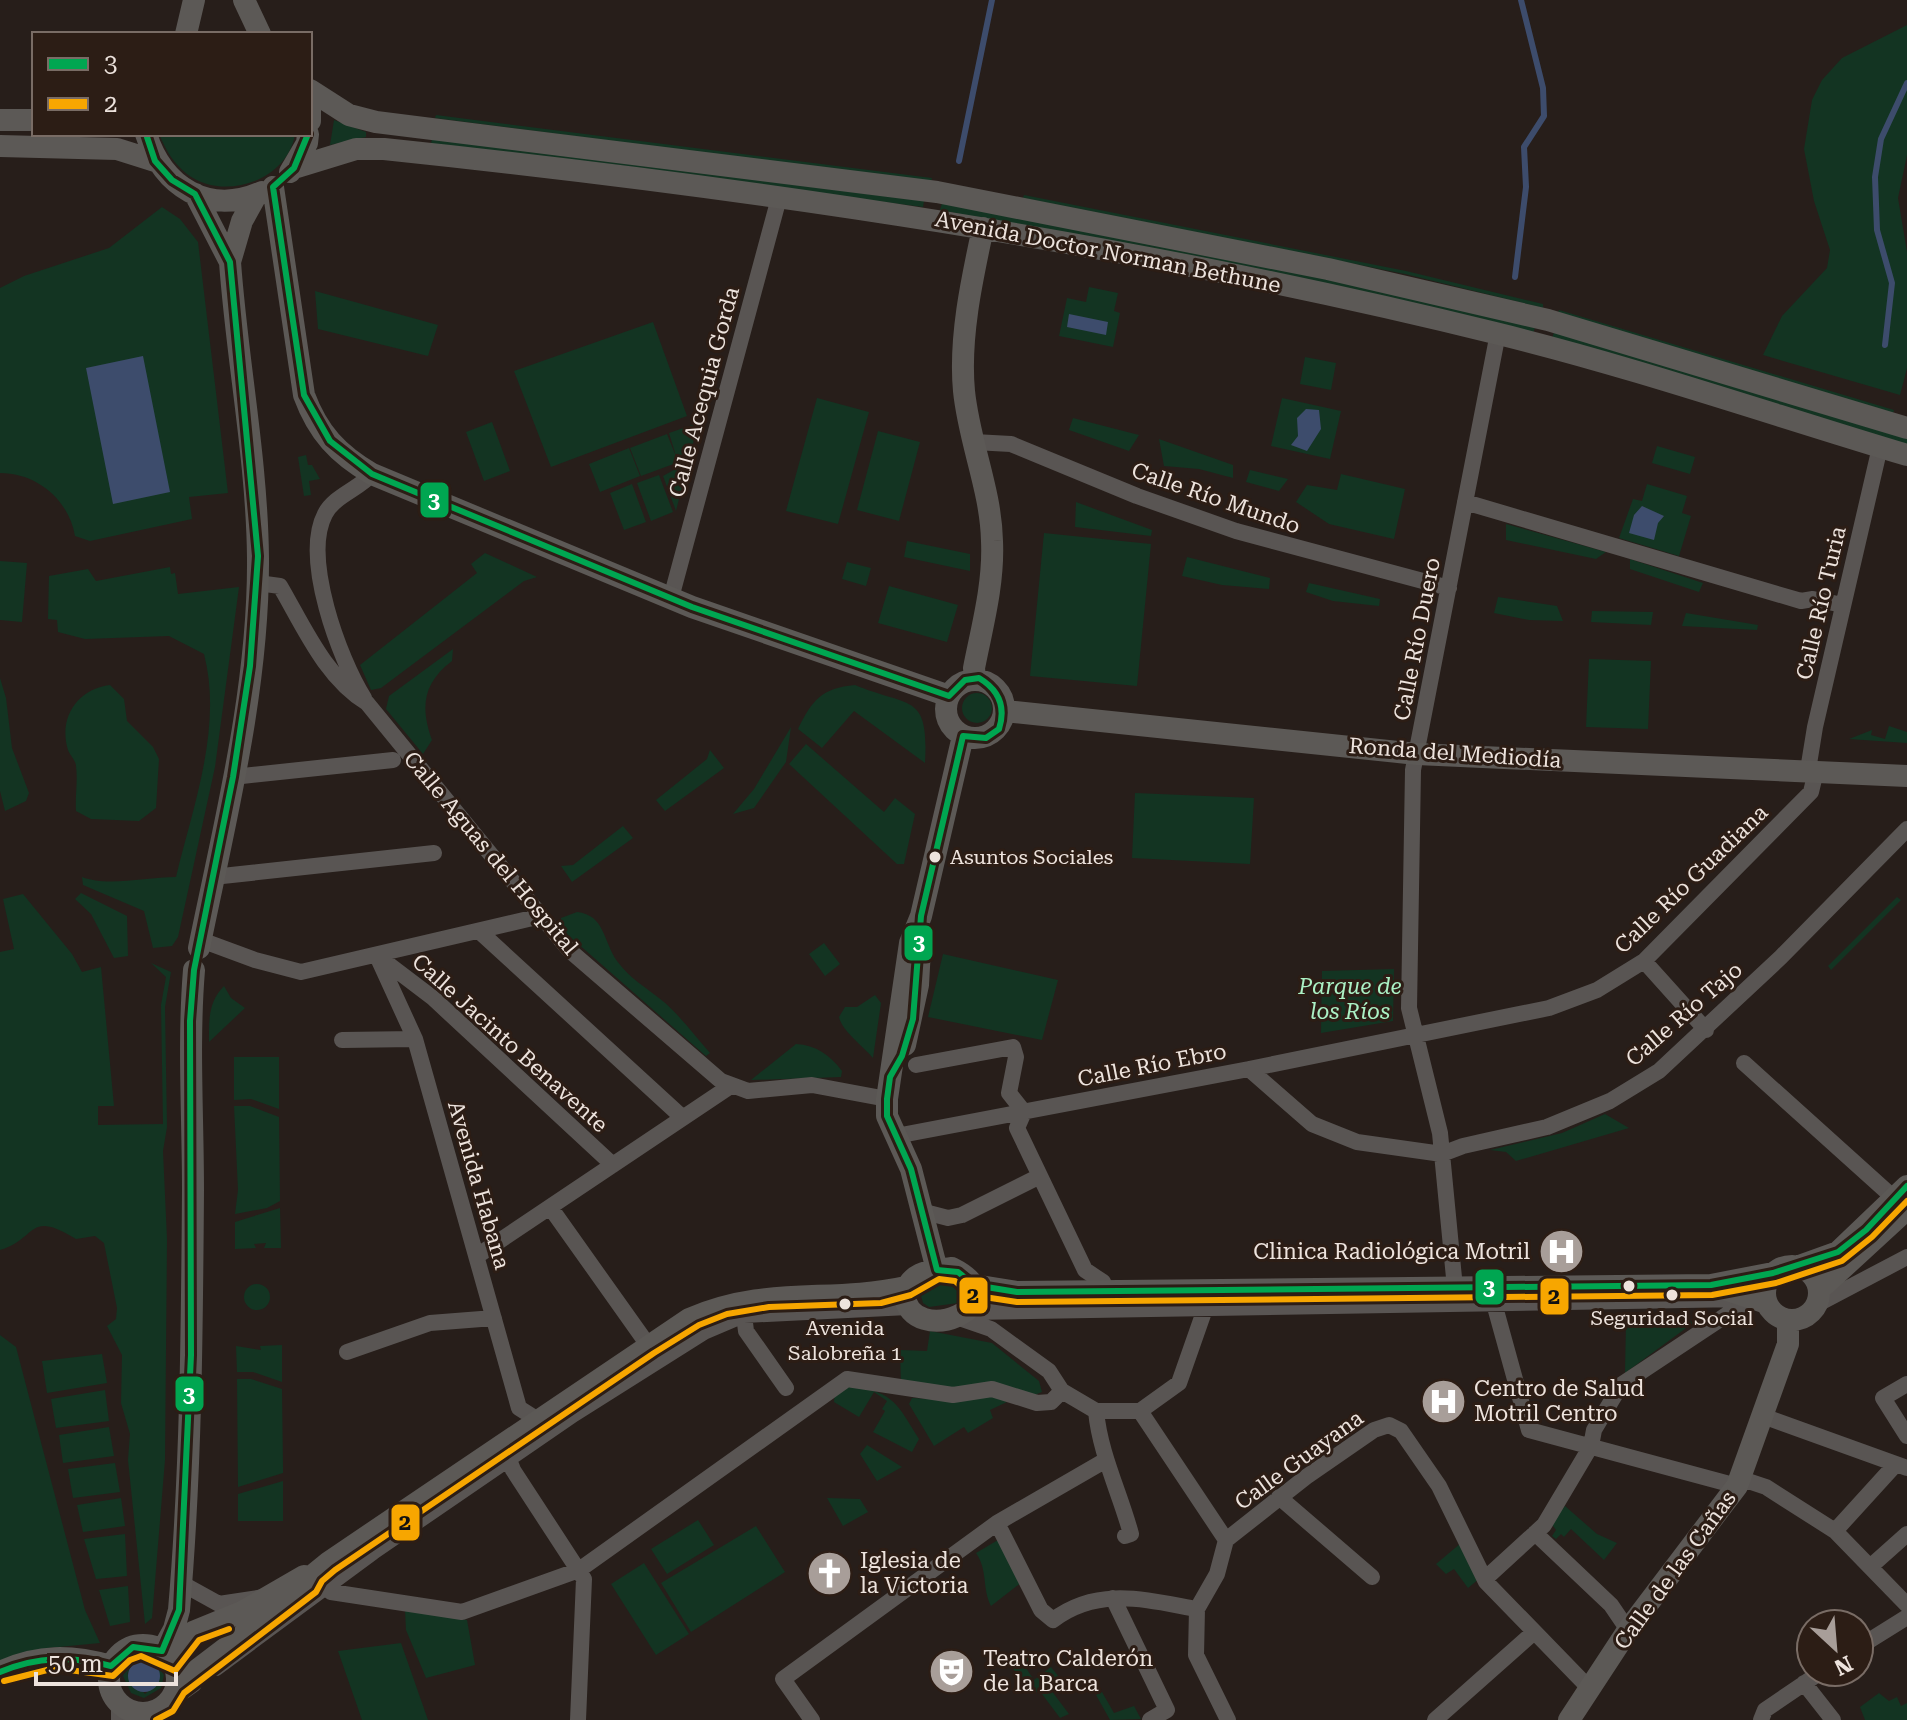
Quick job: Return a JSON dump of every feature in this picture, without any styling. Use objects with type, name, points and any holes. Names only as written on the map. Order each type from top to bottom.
[{"type":"main road","points":[[186,32],[194,0]]},
{"type":"main road","points":[[244,0],[259,32]]},
{"type":"main road","name":"Avenida Doctor Norman Bethune","points":[[312,91],[349,115],[376,122],[937,192],[1328,269],[1548,320],[1907,428]]},
{"type":"main road","points":[[0,120],[32,120]]},
{"type":"main road","points":[[147,136],[155,161],[172,180],[195,194],[213,201],[232,202],[265,191]]},
{"type":"main road","points":[[230,262],[242,221],[265,191],[294,168],[307,136]]},
{"type":"main road","points":[[0,146],[117,149],[155,161]]},
{"type":"main road","name":"Avenida Doctor Norman Bethune","points":[[294,168],[356,149],[384,149],[779,198],[983,228],[1305,291],[1498,333],[1907,455]]},
{"type":"main road","points":[[265,191],[304,395],[325,437],[343,457],[372,474],[671,598],[949,696]]},
{"type":"main road","points":[[159,1709],[181,1583],[191,1355],[190,1021],[198,953],[233,777],[250,666],[258,583],[257,532],[230,262],[195,194]]},
{"type":"main road","points":[[975,679],[974,668],[990,583],[992,541],[964,391],[964,352],[983,228]]},
{"type":"main road","points":[[975,679],[993,685],[1000,693],[1005,711],[997,729],[981,738],[963,736],[949,723],[946,705],[959,684],[975,679]]},
{"type":"main road","name":"Ronda del Mediodía","points":[[1005,711],[1417,754],[1907,776]]},
{"type":"main road","points":[[937,1270],[911,1169],[887,1116],[889,1088],[913,1019],[921,916],[963,736]]},
{"type":"main road","points":[[167,1656],[144,1645],[132,1647],[111,1666],[109,1686],[119,1712],[159,1709],[310,1584],[319,1581],[506,1452],[538,1420],[689,1319],[721,1305],[782,1296],[874,1294],[906,1299],[919,1317],[933,1321],[968,1305],[1017,1292],[1455,1288],[1492,1296],[1711,1285],[1773,1273],[1780,1268],[1799,1266],[1838,1252],[1903,1198]]},
{"type":"main road","points":[[1711,1285],[1759,1301],[1788,1320],[1802,1318],[1903,1198]]},
{"type":"main road","points":[[1799,1266],[1813,1275],[1818,1298]]},
{"type":"main road","points":[[906,1299],[923,1271],[952,1268],[967,1276],[968,1305]]},
{"type":"main road","points":[[1759,1301],[1773,1273]]},
{"type":"main road","name":"Calle de las Cañas","points":[[1569,1720],[1628,1630],[1737,1486],[1788,1344],[1788,1320]]},
{"type":"main road","points":[[167,1656],[193,1632],[236,1616],[301,1576],[319,1581]]},
{"type":"main road","points":[[0,1672],[40,1659],[77,1656],[111,1666]]},
{"type":"street","name":"Calle Acequia Gorda","points":[[671,598],[779,198]]},
{"type":"street","name":"Calle Río Duero","points":[[1455,1288],[1442,1154],[1409,1008],[1409,865],[1413,770],[1498,333]]},
{"type":"street","name":"Calle Río Mundo","points":[[974,442],[1011,444],[1137,496],[1249,535],[1449,588]]},
{"type":"street","name":"Calle Río Turia","points":[[1812,770],[1843,605],[1880,447]]},
{"type":"street","name":"Calle Aguas del Hospital","points":[[372,474],[326,510],[318,530],[318,561],[328,609],[354,681],[367,703],[569,950],[729,1087]]},
{"type":"street","points":[[1465,502],[1801,601],[1813,599],[1843,605]]},
{"type":"street","name":"Calle Aguas del Hospital","points":[[258,583],[280,586],[327,666],[348,691],[367,703]]},
{"type":"street","points":[[233,777],[393,760]]},
{"type":"street","name":"Calle Río Guadiana","points":[[1249,1069],[1549,1008],[1597,990],[1644,961],[1811,792],[1812,770]]},
{"type":"street","name":"Calle Río Tajo","points":[[1442,1154],[1463,1146],[1547,1127],[1610,1101],[1659,1071],[1706,1030],[1907,829]]},
{"type":"street","points":[[213,877],[434,853]]},
{"type":"street","points":[[198,953],[255,960],[301,972],[541,916]]},
{"type":"street","points":[[479,931],[683,1118]]},
{"type":"street","name":"Avenida Habana","points":[[377,956],[415,1039],[519,1408],[538,1420]]},
{"type":"street","name":"Calle Jacinto Benavente","points":[[377,956],[433,998],[613,1165]]},
{"type":"street","points":[[1644,961],[1706,1030]]},
{"type":"street","points":[[342,1040],[415,1039]]},
{"type":"street","points":[[916,1065],[1013,1047],[1016,1057],[1009,1093],[1024,1112],[1017,1128],[1085,1270],[1103,1282],[1107,1291]]},
{"type":"street","points":[[1744,1063],[1903,1198]]},
{"type":"street","name":"Calle Río Ebro","points":[[896,1136],[1249,1069],[1289,1107],[1319,1129],[1357,1142],[1442,1154]]},
{"type":"street","points":[[477,1256],[729,1087],[748,1091],[812,1085],[889,1088]]},
{"type":"street","points":[[921,1211],[948,1218],[962,1215],[1040,1176]]},
{"type":"street","points":[[550,1207],[648,1345]]},
{"type":"street","points":[[1818,1298],[1907,1257]]},
{"type":"street","points":[[968,1305],[991,1329],[1049,1371],[1062,1391],[1096,1411],[1140,1411],[1179,1383],[1206,1306],[1227,1290]]},
{"type":"street","points":[[968,1305],[1206,1306],[1492,1296],[1759,1301]]},
{"type":"street","points":[[1492,1296],[1529,1430],[1737,1486],[1748,1481],[1766,1487],[1835,1531],[1870,1567],[1905,1612],[1875,1635]]},
{"type":"street","points":[[578,1720],[584,1579],[506,1452],[714,1327],[744,1315],[906,1299]]},
{"type":"street","points":[[1591,1690],[1533,1633],[1486,1578],[1544,1525],[1591,1446],[1594,1430],[1621,1385],[1759,1301]]},
{"type":"street","points":[[744,1315],[746,1331],[786,1388]]},
{"type":"street","points":[[347,1352],[430,1323],[494,1318]]},
{"type":"street","points":[[319,1581],[331,1592],[462,1612],[579,1570],[847,1379],[953,1395],[992,1389],[1037,1403],[1051,1402],[1062,1391]]},
{"type":"street","points":[[1907,1384],[1883,1398],[1907,1436]]},
{"type":"street","points":[[1096,1411],[1106,1460],[1119,1489],[1131,1534],[1125,1536]]},
{"type":"street","points":[[1140,1411],[1226,1540],[1217,1574],[1197,1609],[1196,1655],[1228,1720]]},
{"type":"street","points":[[1763,1416],[1901,1466],[1835,1531]]},
{"type":"street","name":"Calle Guayana","points":[[1226,1540],[1279,1497],[1374,1430],[1389,1425],[1401,1431],[1439,1486],[1486,1578]]},
{"type":"street","points":[[812,1720],[783,1679],[997,1523],[1106,1460]]},
{"type":"street","points":[[1279,1497],[1372,1577]]},
{"type":"street","points":[[997,1523],[1041,1610],[1053,1620],[1071,1606],[1124,1595],[1197,1609]]},
{"type":"street","points":[[1535,1533],[1611,1605],[1628,1630]]},
{"type":"street","points":[[1870,1567],[1907,1534]]},
{"type":"street","points":[[181,1583],[219,1604],[265,1597]]},
{"type":"street","points":[[1113,1598],[1167,1710],[1150,1720]]},
{"type":"street","points":[[1435,1720],[1533,1633]]},
{"type":"street","points":[[1761,1720],[1765,1710],[1797,1688]]},
{"type":"street","points":[[1808,1688],[1833,1720]]},
{"type":"green space","points":[[1907,25],[1907,155],[1898,198],[1907,252],[1907,368],[1900,395],[1763,355],[1782,316],[1827,268],[1830,250],[1814,201],[1804,149],[1812,100],[1822,80],[1842,58]]},
{"type":"green space","points":[[436,115],[932,178],[931,182],[435,118]]},
{"type":"green space","points":[[334,120],[366,132],[366,137],[330,145]]},
{"type":"green space","points":[[160,136],[294,136],[290,150],[267,175],[235,186],[202,182],[182,170],[170,156]]},
{"type":"green space","points":[[432,139],[924,201],[923,207],[431,144]]},
{"type":"green space","points":[[1024,195],[1406,271],[1543,304],[1543,308],[1405,274],[1023,198]]},
{"type":"green space","points":[[942,203],[1391,292],[1535,327],[1533,334],[1238,269],[940,210]]},
{"type":"green space","points":[[162,207],[180,219],[198,242],[228,493],[189,497],[192,519],[90,541],[75,536],[66,511],[49,491],[26,478],[0,473],[0,288],[24,276],[109,248]]},
{"type":"green space","points":[[1089,287],[1118,293],[1114,311],[1120,313],[1113,347],[1059,336],[1067,298],[1086,302]]},
{"type":"green space","points":[[315,291],[438,325],[428,356],[318,329]]},
{"type":"green space","points":[[1559,310],[1894,410],[1893,413],[1558,313]]},
{"type":"green space","points":[[653,322],[687,416],[551,467],[514,371]]},
{"type":"green space","points":[[1554,332],[1907,438],[1907,447],[1552,339]]},
{"type":"green space","points":[[1305,357],[1336,363],[1331,390],[1300,384]]},
{"type":"green space","points":[[817,398],[869,412],[838,524],[786,511]]},
{"type":"green space","points":[[1282,398],[1341,411],[1330,459],[1271,446]]},
{"type":"green space","points":[[1073,418],[1139,435],[1129,451],[1069,430]]},
{"type":"green space","points":[[492,422],[510,471],[484,481],[466,432]]},
{"type":"green space","points":[[698,423],[676,511],[663,476],[681,466],[679,462],[641,476],[630,448],[667,434],[677,459],[669,433]]},
{"type":"green space","points":[[878,431],[920,442],[899,521],[857,510]]},
{"type":"green space","points":[[1159,439],[1233,465],[1233,478],[1199,469],[1164,466]]},
{"type":"green space","points":[[1657,446],[1695,457],[1690,474],[1652,463]]},
{"type":"green space","points":[[629,448],[640,476],[600,492],[589,464]]},
{"type":"green space","points":[[306,455],[308,465],[312,465],[320,479],[309,481],[311,495],[304,496],[298,457]]},
{"type":"green space","points":[[1250,470],[1288,479],[1279,491],[1246,482]]},
{"type":"green space","points":[[1341,474],[1405,489],[1394,539],[1329,524],[1296,502],[1307,485],[1337,490]]},
{"type":"green space","points":[[659,475],[673,512],[651,521],[637,483]]},
{"type":"green space","points":[[632,484],[646,522],[624,530],[610,493]]},
{"type":"green space","points":[[1647,484],[1687,496],[1682,513],[1691,516],[1679,556],[1619,538],[1633,499],[1642,501]]},
{"type":"green space","points":[[1076,502],[1152,530],[1151,536],[1075,527]]},
{"type":"green space","points":[[1506,524],[1606,552],[1596,559],[1506,540]]},
{"type":"green space","points":[[1044,533],[1151,544],[1137,686],[1030,676]]},
{"type":"green space","points":[[907,541],[970,554],[970,571],[904,557]]},
{"type":"green space","points":[[485,553],[537,577],[524,581],[381,688],[371,690],[360,665],[477,573],[471,564]]},
{"type":"green space","points":[[1187,557],[1270,578],[1269,589],[1222,585],[1182,576]]},
{"type":"green space","points":[[1630,559],[1703,583],[1699,592],[1630,569]]},
{"type":"green space","points":[[0,561],[27,563],[22,622],[0,620]]},
{"type":"green space","points":[[847,562],[871,568],[866,586],[842,579]]},
{"type":"green space","points":[[170,567],[171,574],[175,573],[178,594],[239,587],[215,767],[178,937],[172,946],[153,948],[144,911],[83,885],[82,877],[115,881],[176,877],[208,738],[209,682],[204,654],[169,636],[85,639],[58,632],[57,620],[48,619],[49,576],[88,569],[96,581]]},
{"type":"green space","points":[[1309,583],[1380,599],[1379,606],[1333,601],[1306,592]]},
{"type":"green space","points":[[889,586],[958,605],[947,642],[878,623]]},
{"type":"green space","points":[[1498,597],[1557,606],[1563,621],[1529,620],[1494,613]]},
{"type":"green space","points":[[1592,611],[1653,612],[1651,625],[1591,622]]},
{"type":"green space","points":[[1686,613],[1758,625],[1757,630],[1682,626]]},
{"type":"green space","points":[[453,649],[452,661],[435,678],[427,696],[426,717],[432,740],[423,754],[386,709],[389,696]]},
{"type":"green space","points":[[1589,659],[1651,661],[1648,729],[1586,727]]},
{"type":"green space","points":[[0,678],[6,698],[12,748],[29,793],[26,801],[5,811],[0,791]]},
{"type":"green space","points":[[110,685],[124,699],[127,721],[153,747],[159,759],[156,808],[139,821],[91,819],[76,811],[76,764],[68,750],[66,738],[68,716],[89,692]]},
{"type":"green space","points":[[855,685],[902,701],[919,713],[925,740],[925,763],[854,711],[822,748],[798,729],[819,697],[834,689]]},
{"type":"green space","points":[[977,693],[987,698],[992,708],[987,718],[977,723],[967,718],[962,708],[967,698]]},
{"type":"green space","points":[[1889,726],[1907,732],[1907,743],[1849,739],[1872,730],[1871,735],[1885,739]]},
{"type":"green space","points":[[791,727],[786,762],[754,808],[733,814],[754,789]]},
{"type":"green space","points":[[806,744],[884,812],[895,798],[915,814],[904,864],[897,864],[789,764]]},
{"type":"green space","points":[[710,750],[724,768],[665,811],[656,800],[707,759]]},
{"type":"green space","points":[[1135,793],[1254,798],[1250,864],[1132,858]]},
{"type":"green space","points":[[623,826],[633,838],[572,882],[561,866],[573,865]]},
{"type":"green space","points":[[81,893],[127,916],[128,956],[114,958],[91,914],[75,899]]},
{"type":"green space","points":[[23,894],[72,954],[82,972],[101,967],[114,1106],[98,1106],[98,1125],[163,1124],[161,1005],[166,977],[151,963],[171,972],[165,1007],[167,1127],[163,1151],[167,1239],[165,1460],[152,1618],[145,1624],[128,1460],[130,1434],[121,1403],[122,1355],[107,1326],[116,1319],[117,1308],[104,1243],[95,1236],[76,1239],[60,1230],[40,1226],[0,1250],[0,952],[14,949],[3,899]]},
{"type":"green space","points":[[1897,897],[1901,900],[1831,970],[1828,966]]},
{"type":"green space","points":[[577,912],[593,918],[622,967],[664,1002],[710,1053],[706,1056],[560,928],[561,918]]},
{"type":"green space","points":[[824,943],[840,964],[825,976],[809,954]]},
{"type":"green space","points":[[943,954],[1058,980],[1042,1040],[928,1017]]},
{"type":"green space","name":"Parque de los Ríos","points":[[1394,969],[1393,1021],[1321,1033],[1322,971]]},
{"type":"green space","points":[[224,986],[231,998],[245,1008],[209,1042],[212,1005]]},
{"type":"green space","points":[[875,995],[881,1003],[873,1058],[848,1033],[839,1017],[845,1007],[857,1007]]},
{"type":"green space","points":[[796,1044],[810,1046],[833,1060],[842,1071],[841,1077],[751,1080]]},
{"type":"green space","points":[[234,1057],[279,1057],[279,1109],[251,1099],[234,1100]]},
{"type":"green space","points":[[234,1106],[250,1106],[279,1117],[280,1201],[267,1208],[235,1214],[238,1190]]},
{"type":"green space","points":[[1605,1114],[1629,1128],[1516,1161],[1506,1152],[1490,1150],[1562,1133]]},
{"type":"green space","points":[[280,1208],[281,1248],[264,1248],[266,1243],[254,1244],[256,1248],[235,1249],[235,1222]]},
{"type":"green space","points":[[953,1282],[963,1292],[958,1303],[929,1307],[923,1303],[920,1292],[926,1284]]},
{"type":"green space","points":[[257,1284],[266,1288],[270,1297],[266,1306],[257,1310],[248,1306],[244,1297],[248,1288]]},
{"type":"green space","points":[[1690,1321],[1693,1323],[1625,1373],[1626,1322]]},
{"type":"green space","points":[[930,1331],[992,1343],[1039,1381],[1042,1392],[1032,1396],[901,1384],[900,1350],[927,1351]]},
{"type":"green space","points":[[0,1335],[16,1347],[85,1610],[100,1643],[48,1648],[0,1662]]},
{"type":"green space","points":[[282,1345],[282,1382],[253,1372],[237,1372],[236,1346],[261,1350],[260,1346]]},
{"type":"green space","points":[[102,1354],[107,1383],[47,1393],[42,1361]]},
{"type":"green space","points":[[237,1379],[251,1379],[282,1389],[283,1467],[283,1473],[238,1487]]},
{"type":"green space","points":[[852,1386],[878,1392],[893,1402],[919,1439],[912,1452],[873,1432],[887,1401],[874,1392],[859,1417],[834,1402],[835,1391]]},
{"type":"green space","points":[[105,1390],[109,1421],[56,1428],[51,1399]]},
{"type":"green space","points":[[991,1396],[1007,1402],[990,1410],[993,1418],[968,1433],[964,1427],[934,1446],[909,1404],[912,1398],[954,1400]]},
{"type":"green space","points":[[109,1427],[114,1456],[63,1463],[59,1435]]},
{"type":"green space","points":[[867,1445],[902,1467],[877,1481],[860,1454]]},
{"type":"green space","points":[[115,1463],[120,1492],[73,1498],[68,1469]]},
{"type":"green space","points":[[283,1481],[283,1521],[238,1521],[238,1494]]},
{"type":"green space","points":[[121,1498],[125,1526],[83,1532],[77,1505]]},
{"type":"green space","points":[[827,1498],[860,1499],[868,1512],[843,1526]]},
{"type":"green space","points":[[1565,1506],[1597,1534],[1617,1543],[1604,1560],[1571,1529],[1564,1537],[1561,1534],[1556,1539],[1552,1536],[1556,1530],[1551,1523]]},
{"type":"green space","points":[[698,1520],[714,1545],[667,1574],[651,1549]]},
{"type":"green space","points":[[756,1526],[785,1572],[691,1632],[661,1583]]},
{"type":"green space","points":[[125,1534],[127,1576],[96,1579],[84,1539]]},
{"type":"green space","points":[[998,1540],[1022,1582],[991,1606],[976,1553]]},
{"type":"green space","points":[[1461,1543],[1480,1578],[1468,1588],[1454,1569],[1446,1574],[1436,1564]]},
{"type":"green space","points":[[644,1563],[689,1634],[656,1655],[611,1584]]},
{"type":"green space","points":[[128,1586],[130,1622],[110,1626],[99,1590]]},
{"type":"green space","points":[[405,1610],[467,1620],[475,1665],[426,1678],[406,1630]]},
{"type":"green space","points":[[401,1643],[428,1720],[362,1720],[338,1651]]},
{"type":"green space","points":[[1028,1651],[1035,1661],[1026,1668],[1034,1680],[1051,1667],[1059,1677],[1048,1686],[1069,1714],[1060,1718],[1039,1690],[1033,1694],[1010,1665]]},
{"type":"green space","points":[[140,1657],[153,1659],[164,1675],[161,1688],[144,1698],[131,1693],[123,1676],[128,1663]],"holes":[[[145,1658],[157,1683],[145,1694],[127,1673],[132,1671],[130,1667]]]},
{"type":"green space","points":[[1102,1692],[1114,1713],[1134,1706],[1141,1719],[1110,1720],[1096,1695]]},
{"type":"green space","points":[[1879,1693],[1889,1701],[1897,1697],[1901,1706],[1907,1703],[1907,1720],[1865,1720],[1860,1707]]},
{"type":"water","points":[[1069,314],[1108,322],[1106,335],[1067,327]]},
{"type":"water","points":[[143,356],[170,492],[113,504],[86,368]]},
{"type":"water","points":[[1306,409],[1319,410],[1321,429],[1307,451],[1291,445],[1298,436],[1297,418]]},
{"type":"water","points":[[1642,506],[1664,516],[1658,523],[1654,540],[1629,533],[1634,515]]},
{"type":"water","points":[[144,1660],[155,1665],[160,1676],[155,1687],[144,1692],[133,1687],[128,1676],[133,1665]]},
{"type":"waterway","points":[[959,161],[992,0]]},
{"type":"waterway","points":[[1515,277],[1526,187],[1524,147],[1544,116],[1543,88],[1521,0]]},
{"type":"waterway","points":[[1885,345],[1892,283],[1877,230],[1875,177],[1881,139],[1907,83]]},
{"type":"transit line","name":"3","points":[[0,1672],[55,1659],[83,1660],[111,1666],[133,1647],[162,1651],[179,1610],[191,1355],[190,1021],[194,970],[233,777],[250,666],[258,556],[230,262],[195,194],[172,180],[155,161],[147,136]]},
{"type":"transit line","name":"3","points":[[307,136],[294,168],[273,187],[304,395],[330,441],[372,474],[692,607],[949,696],[965,680],[979,678],[996,694],[1002,713],[999,729],[986,738],[963,736],[921,916],[913,1019],[902,1056],[890,1077],[887,1099],[887,1116],[911,1169],[937,1270],[958,1272],[974,1285],[1017,1292],[1711,1285],[1773,1273],[1838,1252],[1866,1230],[1907,1186]]},
{"type":"transit line","name":"2","points":[[156,1720],[173,1711],[184,1693],[316,1592],[322,1581],[335,1570],[654,1353],[699,1325],[727,1314],[769,1307],[881,1303],[911,1295],[939,1279],[955,1281],[971,1295],[1017,1302],[1712,1295],[1776,1283],[1842,1261],[1872,1237],[1907,1201]]},
{"type":"transit line","name":"2","points":[[4,1681],[55,1668],[113,1676],[130,1660],[141,1656],[175,1671],[199,1640],[229,1629]]},
{"type":"place","name":"Asuntos Sociales","points":[[935,857]]},
{"type":"place","name":"Clinica Radiológica Motril","points":[[1561,1251]]},
{"type":"place","name":"Seguridad Social","points":[[1672,1295]]},
{"type":"place","name":"Avenida Salobreña 1","points":[[845,1304]]},
{"type":"place","name":"Centro de Salud Motril Centro","points":[[1443,1401]]},
{"type":"place","name":"Iglesia de la Victoria","points":[[829,1573]]},
{"type":"place","name":"Teatro Calderón de la Barca","points":[[952,1671]]}]
